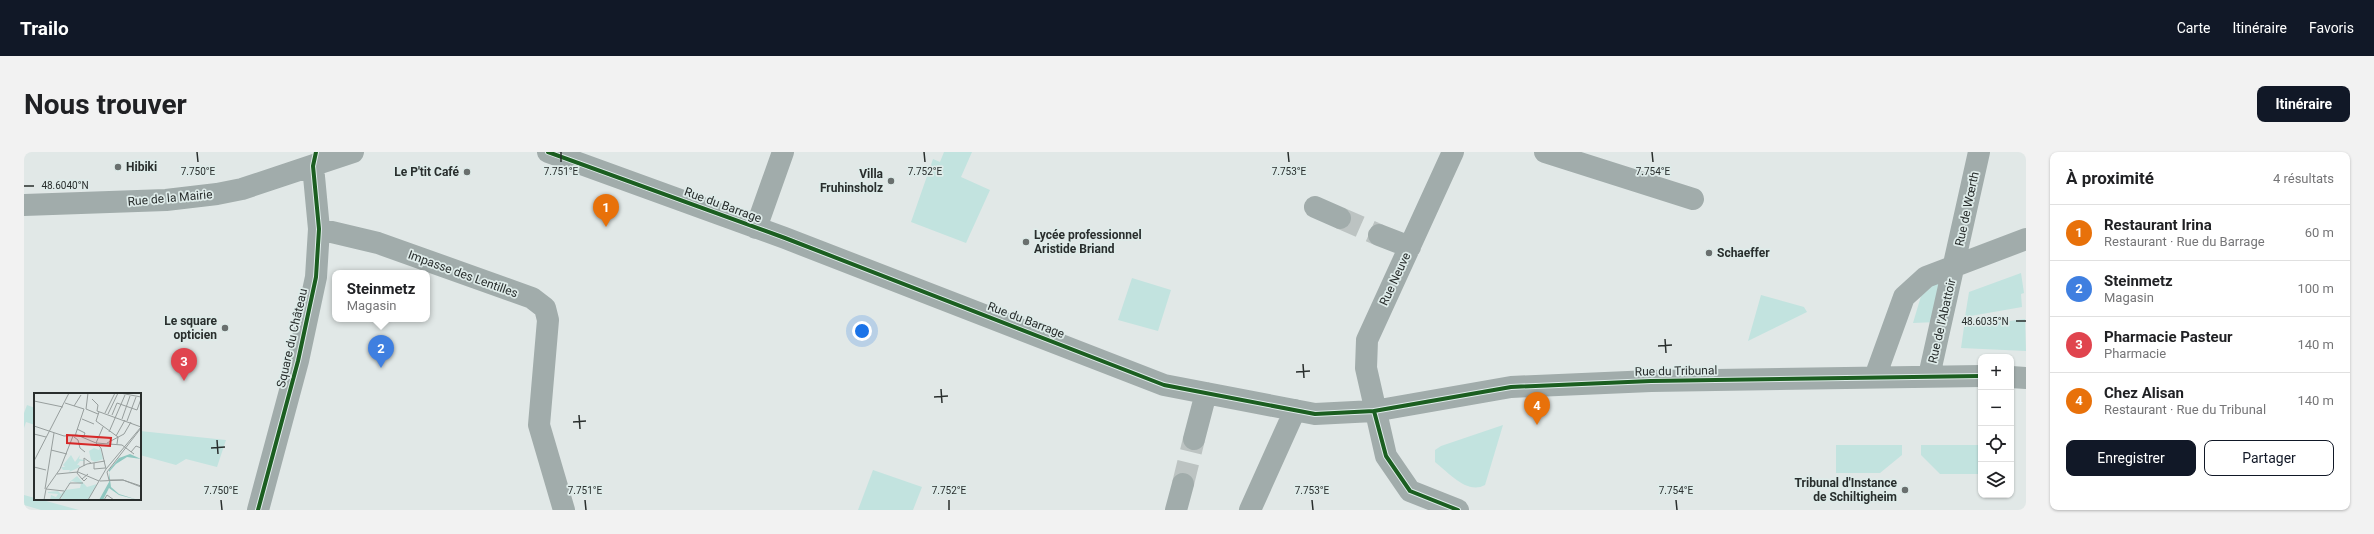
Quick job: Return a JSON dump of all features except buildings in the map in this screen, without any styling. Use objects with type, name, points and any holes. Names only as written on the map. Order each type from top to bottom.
[{"type":"street","points":[[313,166],[353,152]]},
{"type":"street","name":"Rue du Barrage","points":[[548,152],[756,228],[1164,385],[1315,414],[1374,411]]},
{"type":"street","points":[[756,228],[783,152]]},
{"type":"street","name":"Rue Neuve","points":[[1374,411],[1366,368],[1367,340],[1453,152]]},
{"type":"street","points":[[1545,152],[1693,199]]},
{"type":"street","name":"Rue de Wœrth","points":[[1955,266],[1979,152]]},
{"type":"street","name":"Rue de la Mairie","points":[[24,205],[166,200],[217,194],[242,189],[313,166]]},
{"type":"street","name":"Square du Château","points":[[258,510],[298,361],[316,277],[319,229],[313,166]]},
{"type":"street","points":[[1314,208],[1340,218]]},
{"type":"street","name":"Impasse des Lentilles","points":[[319,229],[378,243],[532,298],[545,308],[548,320],[539,425],[564,510]]},
{"type":"street","points":[[1379,235],[1410,248]]},
{"type":"street","name":"Rue de l'Abattoir","points":[[1875,377],[1904,297],[1926,277],[2026,239]]},
{"type":"street","name":"Rue de l'Abattoir","points":[[1929,376],[1955,266]]},
{"type":"street","name":"Rue du Tribunal","points":[[1374,411],[1511,387],[1651,381],[1978,376]]},
{"type":"street","points":[[2014,377],[2026,378]]},
{"type":"street","points":[[1194,439],[1206,393]]},
{"type":"street","points":[[1250,510],[1294,410]]},
{"type":"street","points":[[1374,411],[1386,456],[1410,491],[1458,510]]},
{"type":"street","points":[[1176,510],[1183,484]]},
{"type":"shaded area","points":[[944,152],[972,152],[961,177],[990,190],[966,243],[911,222],[933,159],[940,162]]},
{"type":"shaded area","points":[[2021,273],[2024,293],[2021,294],[2022,307],[1965,317],[1969,292]]},
{"type":"shaded area","points":[[1132,278],[1171,290],[1158,331],[1118,320]]},
{"type":"shaded area","points":[[1940,279],[1937,322],[1913,323],[1921,296]]},
{"type":"shaded area","points":[[1761,295],[1804,307],[1807,312],[1748,341]]},
{"type":"shaded area","points":[[2025,319],[2026,351],[1961,348],[1964,327]]},
{"type":"shaded area","points":[[27,405],[34,408],[34,425],[26,422],[24,428],[24,413]]},
{"type":"shaded area","points":[[1503,425],[1485,485],[1471,487],[1465,485],[1435,462],[1435,450],[1441,446]]},
{"type":"shaded area","points":[[141,431],[226,440],[217,467],[186,459],[176,465],[141,455]]},
{"type":"shaded area","points":[[1836,445],[1902,445],[1902,455],[1880,473],[1836,473]]},
{"type":"shaded area","points":[[1921,445],[1978,445],[1978,474],[1940,474],[1921,455]]},
{"type":"shaded area","points":[[873,470],[922,487],[913,510],[858,510]]},
{"type":"shaded area","points":[[24,495],[34,498],[34,500],[42,500],[79,510],[41,510],[24,505]]},
{"type":"tunnel","points":[[1340,218],[1379,235]]},
{"type":"tunnel","points":[[1183,484],[1194,439]]},
{"type":"cycle path","points":[[258,510],[298,361],[316,277],[319,229],[313,166],[316,152]]},
{"type":"cycle path","points":[[548,152],[785,238],[1164,385],[1315,414],[1374,411],[1511,387],[1651,381],[1978,376]]},
{"type":"cycle path","points":[[1374,411],[1386,456],[1410,491],[1458,510]]},
{"type":"place","name":"Hibiki","points":[[118,167]]},
{"type":"place","name":"Le P'tit Café","points":[[467,172]]},
{"type":"place","name":"Villa Fruhinsholz","points":[[891,181]]},
{"type":"place","name":"Restaurant Irina","points":[[606,227]]},
{"type":"place","name":"Lycée professionnel Aristide Briand","points":[[1026,242]]},
{"type":"place","name":"Schaeffer","points":[[1709,253]]},
{"type":"place","name":"Le square opticien","points":[[225,328]]},
{"type":"place","name":"Steinmetz","points":[[381,368]]},
{"type":"place","name":"Pharmacie Pasteur","points":[[184,381]]},
{"type":"place","name":"Chez Alisan","points":[[1537,425]]},
{"type":"place","name":"Tribunal d'Instance de Schiltigheim","points":[[1905,490]]}]
